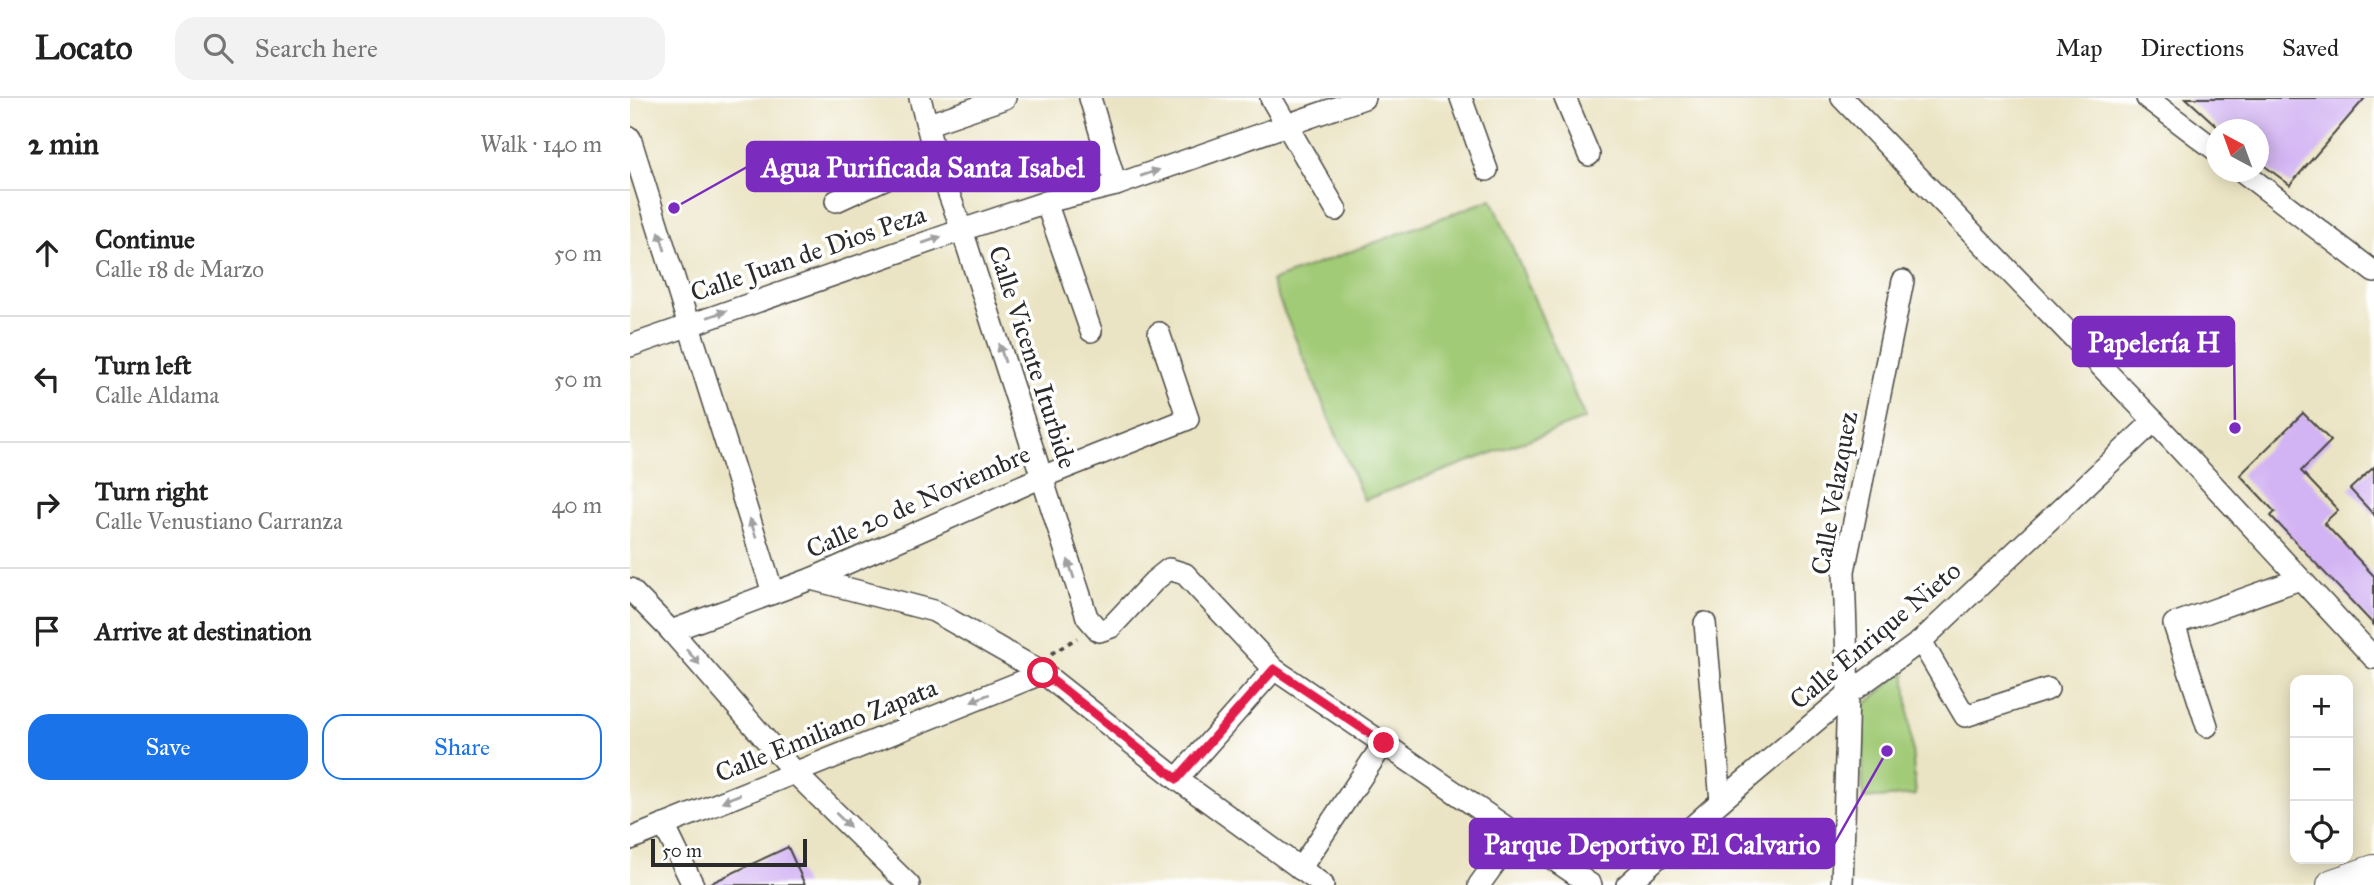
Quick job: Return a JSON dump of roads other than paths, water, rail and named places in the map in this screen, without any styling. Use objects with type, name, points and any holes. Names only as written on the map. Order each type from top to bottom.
[{"type":"main road","points":[[2333,885],[2374,871]]},
{"type":"street","name":"Calle Vicente Iturbide","points":[[920,98],[929,124],[935,156],[962,230],[1087,617],[1097,629],[1111,627],[1154,581],[1169,569],[1185,574],[1274,669]]},
{"type":"street","points":[[929,124],[1004,98]]},
{"type":"street","points":[[1090,98],[1115,185]]},
{"type":"street","points":[[1271,98],[1336,210]]},
{"type":"street","name":"Calle Juan de Dios Peza","points":[[630,346],[962,230],[1045,202],[1115,185],[1364,98]]},
{"type":"street","points":[[1461,98],[1487,170]]},
{"type":"street","points":[[1565,98],[1589,155]]},
{"type":"street","points":[[1842,98],[2154,421],[2374,658]]},
{"type":"street","points":[[2147,98],[2206,143]]},
{"type":"street","points":[[630,138],[773,593]]},
{"type":"street","points":[[836,201],[935,156]]},
{"type":"street","points":[[2256,182],[2374,272]]},
{"type":"street","points":[[1045,202],[1091,331]]},
{"type":"street","name":"Calle Velazquez","points":[[1842,885],[1848,694],[1844,571],[1903,281]]},
{"type":"street","name":"Calle 20 de Noviembre","points":[[671,631],[811,579],[1042,477],[1188,419],[1159,333]]},
{"type":"street","name":"Calle Enrique Nieto","points":[[1627,885],[1848,694],[1921,641],[2154,421]]},
{"type":"street","points":[[811,579],[934,611],[1037,669],[1177,779],[1323,885]]},
{"type":"street","points":[[2207,726],[2174,624],[2300,579]]},
{"type":"street","points":[[630,589],[671,631],[794,772],[909,885]]},
{"type":"street","points":[[1705,623],[1721,801]]},
{"type":"street","points":[[1921,641],[1965,716],[2048,689]]},
{"type":"street","name":"Calle Emiliano Zapata","points":[[630,839],[1037,669]]},
{"type":"street","points":[[1177,779],[1274,669],[1591,885]]},
{"type":"street","points":[[1300,869],[1384,743]]},
{"type":"street","points":[[664,825],[693,885]]},
{"type":"street","points":[[1479,885],[1516,834]]},
{"type":"place","name":"Agua Purificada Santa Isabel","points":[[674,208]]},
{"type":"place","name":"Papelería H","points":[[2235,428]]},
{"type":"place","name":"Parque Deportivo El Calvario","points":[[1887,751]]}]
